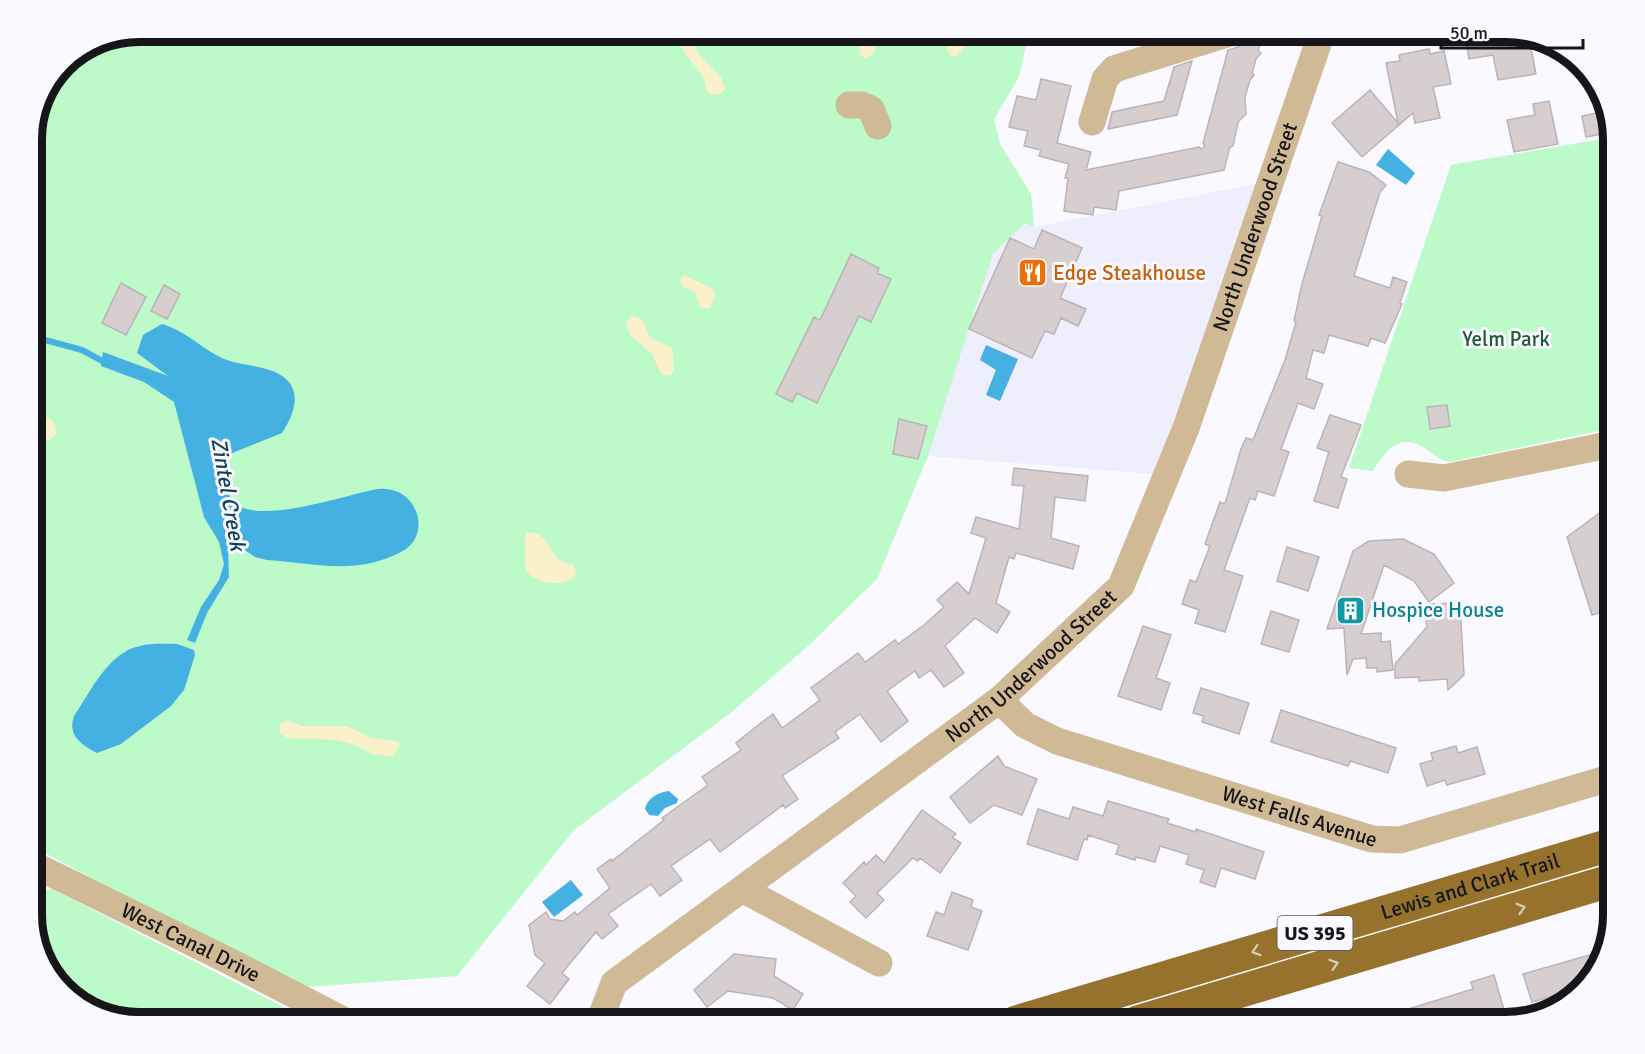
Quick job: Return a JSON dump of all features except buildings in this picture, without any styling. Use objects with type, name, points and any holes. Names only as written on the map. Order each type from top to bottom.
[{"type":"highway","name":"Lewis and Clark Trail","points":[[1053,1012],[1603,847]]},
{"type":"highway","name":"Lewis and Clark Trail","points":[[1174,1012],[1603,883]]},
{"type":"street","points":[[1092,123],[1104,79],[1114,69],[1201,42]]},
{"type":"street","name":"North Underwood Street","points":[[603,1012],[614,983],[744,890],[999,700],[1121,586],[1186,428],[1319,42]]},
{"type":"street","points":[[849,105],[862,105],[871,109],[878,126]]},
{"type":"street","points":[[1408,474],[1444,478],[1603,446]]},
{"type":"street","name":"West Falls Avenue","points":[[999,700],[1025,725],[1057,741],[1372,839],[1400,840],[1603,780]]},
{"type":"street","name":"West Canal Drive","points":[[42,869],[227,960],[326,1012]]},
{"type":"street","points":[[744,890],[879,963]]},
{"type":"shaded area","points":[[1271,181],[1167,475],[928,456],[993,254],[1025,223],[1034,227]]},
{"type":"green space","points":[[139,42],[1027,42],[1019,77],[994,119],[1000,144],[1031,194],[1034,227],[1025,223],[993,254],[928,456],[877,579],[809,645],[733,711],[574,830],[457,976],[292,988],[42,851],[42,133],[45,114],[62,80],[90,55],[108,47]]},
{"type":"green space","name":"Yelm Park","points":[[1603,139],[1603,430],[1450,462],[1439,458],[1420,445],[1403,442],[1390,449],[1373,471],[1349,468],[1451,165]]},
{"type":"green space","points":[[52,889],[293,1012],[139,1012],[114,1009],[96,1002],[85,996],[66,979],[49,952],[42,921],[42,890]]},
{"type":"sand","points":[[677,42],[692,42],[697,52],[721,77],[725,89],[721,93],[712,95],[707,92],[704,78]]},
{"type":"sand","points":[[861,42],[876,42],[873,54],[865,59],[859,53]]},
{"type":"sand","points":[[950,42],[966,42],[965,47],[956,57],[951,56],[947,50]]},
{"type":"sand","points":[[684,275],[713,289],[715,295],[710,308],[701,309],[695,292],[682,286],[680,279]]},
{"type":"sand","points":[[631,316],[642,319],[650,338],[672,348],[674,370],[670,376],[661,374],[652,354],[629,334],[626,324]]},
{"type":"sand","points":[[42,414],[54,422],[57,432],[51,439],[42,438]]},
{"type":"sand","points":[[527,532],[543,538],[560,561],[574,565],[576,575],[565,582],[558,583],[535,579],[525,567],[524,562]]},
{"type":"sand","points":[[287,720],[302,726],[347,726],[371,738],[398,741],[400,745],[392,757],[372,754],[353,744],[337,740],[287,738],[280,733],[279,725]]},
{"type":"water","points":[[1388,149],[1415,173],[1406,185],[1376,165]]},
{"type":"water","points":[[162,324],[177,330],[223,358],[272,371],[282,376],[290,383],[294,391],[293,410],[282,433],[225,456],[228,493],[240,507],[256,511],[277,510],[378,489],[392,490],[403,494],[416,513],[419,524],[417,535],[411,544],[401,552],[384,559],[351,566],[267,560],[255,557],[237,545],[228,548],[229,577],[207,613],[195,643],[187,640],[201,607],[219,580],[224,564],[219,542],[204,517],[174,402],[144,382],[101,366],[103,352],[168,376],[137,353],[143,335]]},
{"type":"water","points":[[986,345],[1018,359],[1000,401],[986,395],[996,370],[980,360]]},
{"type":"water","points":[[177,644],[194,650],[195,655],[184,690],[171,706],[121,744],[97,753],[77,739],[72,723],[74,716],[93,685],[118,656],[140,646]]},
{"type":"water","points":[[669,791],[678,799],[677,803],[665,808],[658,816],[649,815],[645,809],[648,802],[658,794]]},
{"type":"water","points":[[571,880],[583,895],[554,917],[542,902]]},
{"type":"waterway","name":"Zintel Creek","points":[[42,338],[82,350],[108,364]]},
{"type":"place","name":"Edge Steakhouse","points":[[1032,273]]},
{"type":"place","name":"Hospice House","points":[[1351,610]]}]
